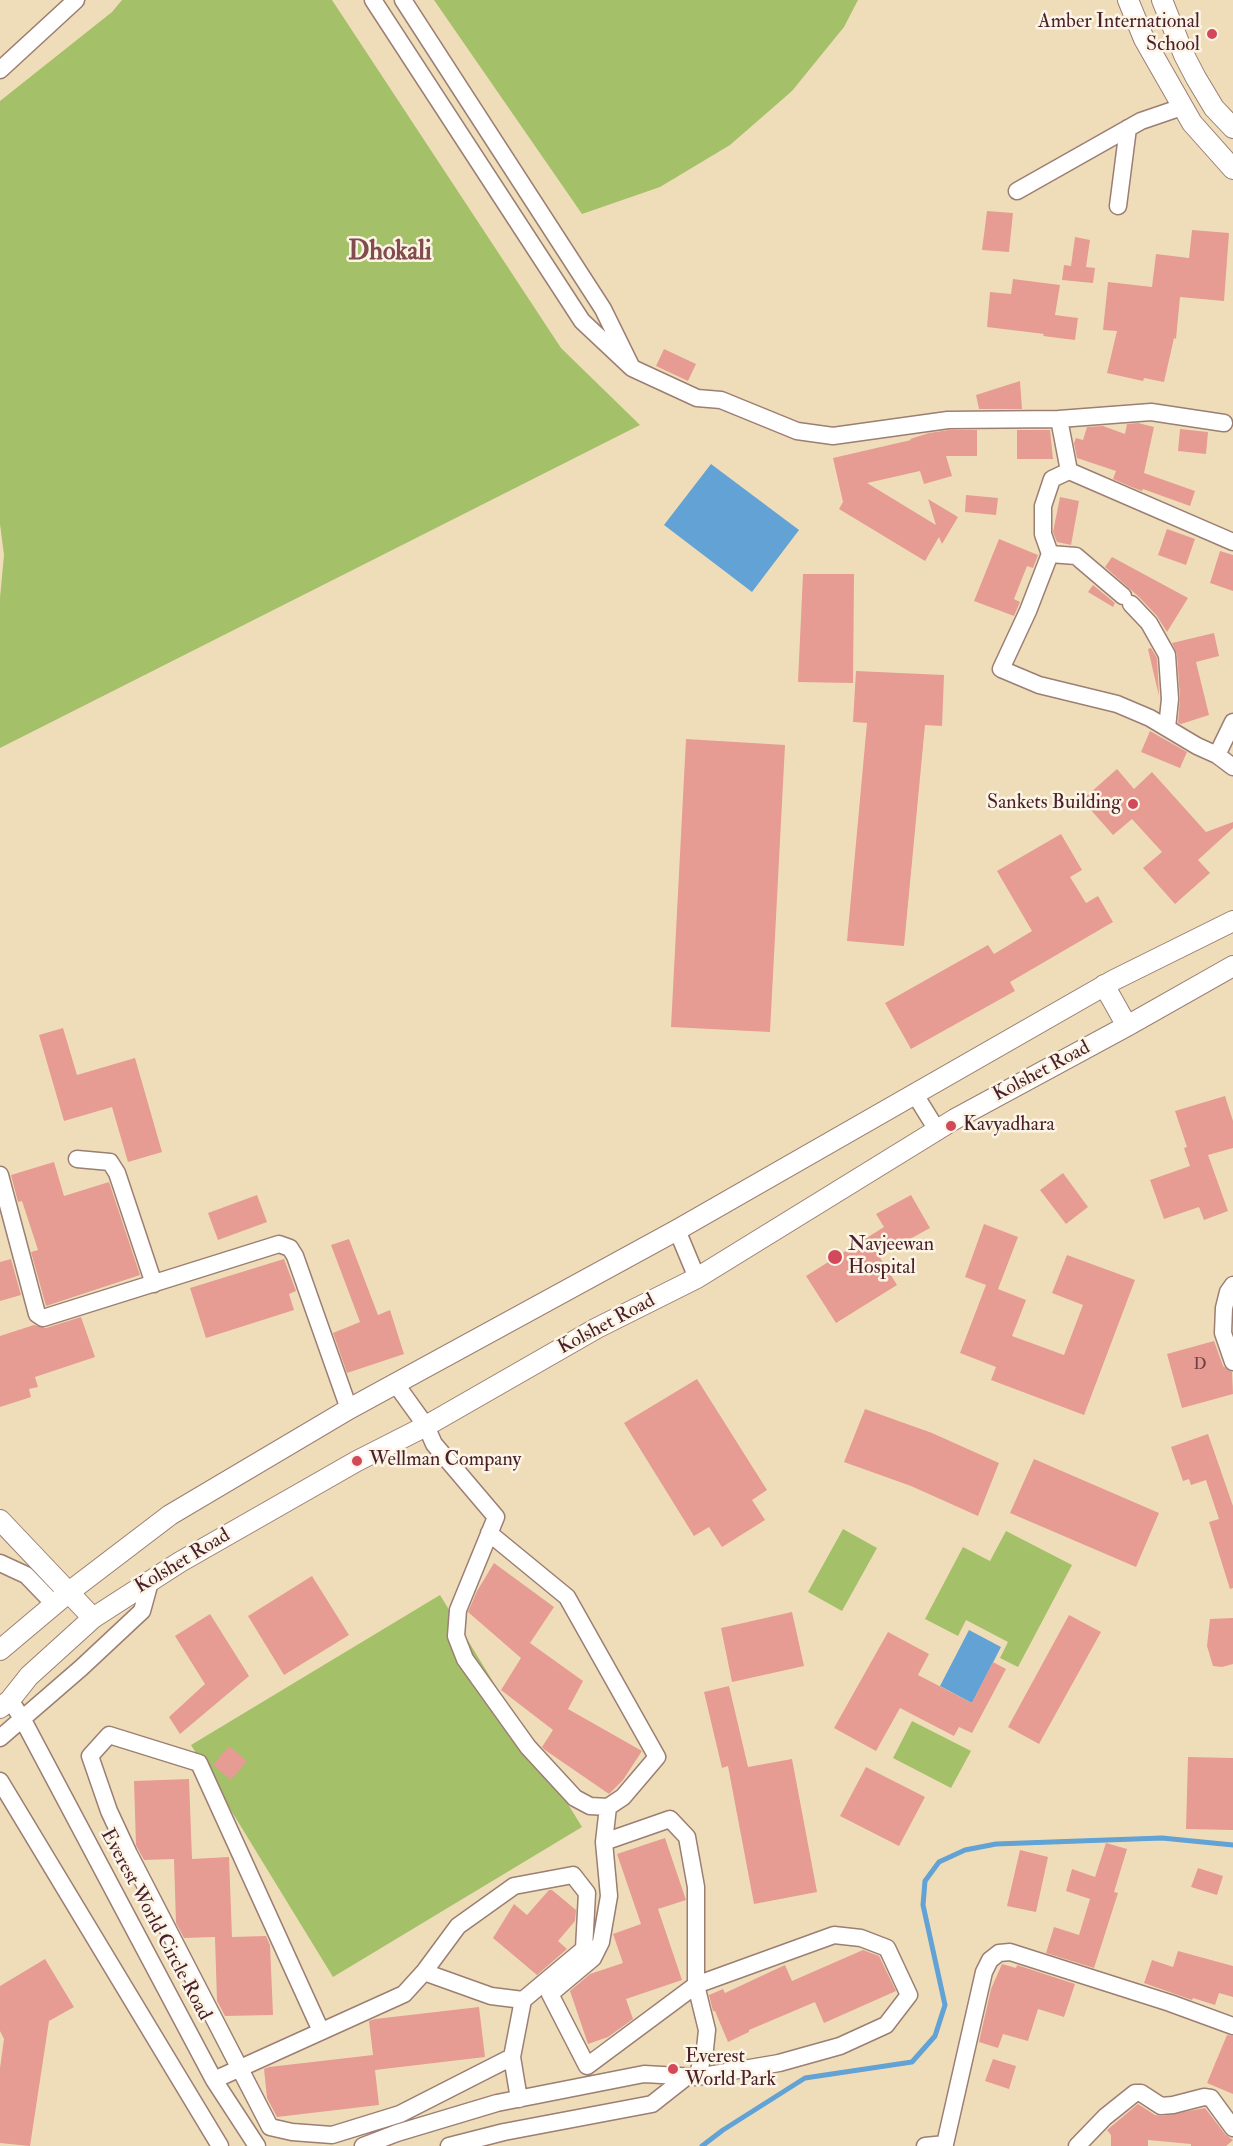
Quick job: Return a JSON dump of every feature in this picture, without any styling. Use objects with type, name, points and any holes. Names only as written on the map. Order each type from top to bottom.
[{"type":"street","points":[[0,70],[75,0]]},
{"type":"street","points":[[373,0],[582,321],[632,368],[697,398],[721,400],[797,431],[832,436],[948,420],[1059,419],[1151,412],[1224,423]]},
{"type":"street","points":[[403,0],[603,309],[632,368]]},
{"type":"street","points":[[1128,0],[1144,39],[1192,123],[1233,169]]},
{"type":"street","points":[[1162,0],[1184,55],[1196,78],[1214,108],[1233,128]]},
{"type":"street","points":[[1017,190],[1178,98],[1196,78]]},
{"type":"street","points":[[1118,206],[1128,128]]},
{"type":"street","points":[[1059,419],[1069,471]]},
{"type":"street","points":[[1233,542],[1069,471],[1052,479],[1043,506],[1043,534],[1050,554],[1001,669],[1039,685],[1117,704],[1150,717],[1217,755],[1233,767]]},
{"type":"street","points":[[1050,554],[1076,556],[1127,600],[1149,623],[1167,655],[1170,699],[1167,728]]},
{"type":"street","points":[[1217,755],[1233,722]]},
{"type":"street","name":"Kolshet Road","points":[[1,1647],[170,1515],[349,1409],[677,1230],[1104,986],[1233,921]]},
{"type":"street","name":"Kolshet Road","points":[[5,1704],[29,1676],[93,1618],[180,1562],[597,1328],[697,1278],[936,1130],[1233,966]]},
{"type":"street","points":[[1104,986],[1127,1026]]},
{"type":"street","points":[[914,1093],[936,1130]]},
{"type":"street","points":[[77,1159],[110,1162],[117,1173],[154,1284]]},
{"type":"street","points":[[0,1175],[37,1314],[43,1318],[279,1244],[290,1248],[295,1256],[349,1409]]},
{"type":"street","points":[[677,1230],[697,1278]]},
{"type":"street","points":[[1233,1285],[1228,1292],[1224,1308],[1223,1333],[1233,1362]]},
{"type":"street","points":[[394,1383],[426,1426],[434,1443],[496,1517],[489,1533],[458,1610],[456,1636],[465,1659],[528,1747],[575,1798],[590,1806],[608,1807],[623,1797],[657,1756],[567,1598],[489,1533]]},
{"type":"street","points":[[0,1520],[61,1598]]},
{"type":"street","points":[[0,1563],[26,1575],[93,1618],[112,1640]]},
{"type":"street","points":[[0,1738],[23,1720],[142,1611],[150,1582]]},
{"type":"street","name":"Everest World Circle Road","points":[[5,1704],[23,1720],[214,2080],[257,2146]]},
{"type":"street","points":[[321,2031],[199,1763],[109,1735],[90,1756],[109,1810],[129,1854],[270,2127],[292,2132],[332,2135],[400,2114],[512,2057]]},
{"type":"street","points":[[0,1781],[220,2146]]},
{"type":"street","points":[[363,2146],[397,2133],[497,2103],[644,2074],[691,2077],[779,2063],[840,2046],[886,2025],[909,1995],[887,1948],[861,1938],[834,1935],[696,1985],[587,2066],[550,1994],[593,1958],[601,1942],[609,1896],[604,1842],[608,1807]]},
{"type":"street","points":[[449,2146],[504,2132],[652,2104],[691,2077],[705,2049],[707,2030],[696,1985],[696,1887],[687,1837],[670,1819],[604,1842]]},
{"type":"street","points":[[214,2080],[404,1994],[458,1926],[514,1886],[573,1875],[587,1893],[584,1949],[523,2000],[512,2057],[519,2099]]},
{"type":"street","points":[[925,2146],[946,2145],[984,1972],[990,1960],[999,1953],[1010,1952],[1170,2003],[1233,2026]]},
{"type":"street","points":[[424,1971],[491,1996],[523,2000]]},
{"type":"street","points":[[1077,2146],[1105,2117],[1136,2093],[1141,2092],[1161,2106],[1204,2097],[1211,2098],[1233,2128]]},
{"type":"street","points":[[497,2103],[504,2132]]},
{"type":"green space","points":[[122,0],[332,0],[561,348],[640,425],[0,748],[0,598],[4,555],[0,524],[0,101],[112,12]]},
{"type":"green space","points":[[434,0],[858,0],[844,27],[792,91],[730,145],[660,187],[582,214]]},
{"type":"green space","points":[[843,1529],[877,1548],[842,1611],[808,1592]]},
{"type":"green space","points":[[1006,1531],[1072,1565],[1018,1667],[1000,1658],[1008,1642],[966,1620],[958,1636],[925,1619],[963,1547],[990,1561]]},
{"type":"green space","points":[[440,1595],[582,1827],[333,1977],[191,1745]]},
{"type":"green space","points":[[912,1721],[971,1751],[951,1788],[893,1758]]},
{"type":"water","points":[[711,464],[799,530],[752,592],[664,525]]},
{"type":"water","points":[[969,1630],[1001,1647],[972,1703],[940,1686]]},
{"type":"building","points":[[987,211],[1013,213],[1009,252],[982,250]]},
{"type":"building","points":[[1192,230],[1229,233],[1224,301],[1180,297],[1176,339],[1174,338],[1164,382],[1144,378],[1143,381],[1107,373],[1117,331],[1103,330],[1108,282],[1152,287],[1156,254],[1189,258]]},
{"type":"building","points":[[1075,237],[1090,240],[1086,267],[1095,268],[1093,283],[1062,280],[1064,265],[1071,266]]},
{"type":"building","points":[[1013,279],[1060,285],[1055,315],[1078,318],[1075,340],[987,327],[990,292],[1011,294]]},
{"type":"building","points":[[664,349],[696,364],[688,381],[656,366]]},
{"type":"building","points":[[1020,381],[1022,409],[979,409],[976,395]]},
{"type":"building","points":[[1138,423],[1154,427],[1144,473],[1195,491],[1190,506],[1143,489],[1142,491],[1134,488],[1113,479],[1116,471],[1077,458],[1074,443],[1076,438],[1083,440],[1087,427],[1103,426],[1125,434],[1127,424]]},
{"type":"building","points":[[1180,429],[1208,432],[1206,454],[1178,451]]},
{"type":"building","points":[[949,430],[977,430],[977,456],[946,456],[952,476],[924,484],[920,471],[867,483],[936,525],[928,499],[958,517],[942,544],[939,537],[925,561],[839,509],[843,502],[833,458]]},
{"type":"building","points":[[1017,430],[1050,430],[1053,459],[1017,459]]},
{"type":"building","points":[[966,495],[998,498],[996,515],[965,512]]},
{"type":"building","points":[[1060,497],[1079,501],[1071,545],[1057,542],[1053,532]]},
{"type":"building","points":[[1167,529],[1195,539],[1186,565],[1158,555]]},
{"type":"building","points":[[999,539],[1038,555],[1033,568],[1027,566],[1014,599],[1020,602],[1014,616],[974,601]]},
{"type":"building","points":[[1220,551],[1233,555],[1233,591],[1210,583]]},
{"type":"building","points":[[1112,557],[1188,598],[1167,632],[1157,616],[1139,597],[1105,567]]},
{"type":"building","points":[[803,574],[854,574],[853,683],[798,682]]},
{"type":"building","points":[[1093,585],[1115,603],[1113,607],[1088,592]]},
{"type":"building","points":[[1214,633],[1219,656],[1196,662],[1209,715],[1178,723],[1180,698],[1177,654],[1172,643]]},
{"type":"building","points":[[1151,648],[1157,658],[1159,696],[1148,649]]},
{"type":"building","points":[[856,671],[944,675],[942,726],[925,725],[904,946],[847,941],[867,723],[853,722]]},
{"type":"building","points":[[1150,731],[1187,752],[1180,768],[1141,752]]},
{"type":"building","points":[[686,739],[785,745],[770,1032],[671,1027]]},
{"type":"building","points":[[1117,769],[1134,789],[1152,772],[1206,832],[1233,822],[1233,828],[1198,860],[1210,873],[1175,904],[1143,868],[1162,852],[1132,819],[1113,835],[1082,800]]},
{"type":"building","points":[[1061,834],[1082,870],[1070,877],[1086,903],[1098,896],[1113,922],[1010,982],[1015,991],[911,1049],[885,1003],[988,945],[994,954],[1032,931],[997,871]]},
{"type":"building","points":[[63,1028],[77,1075],[135,1058],[162,1152],[128,1162],[112,1107],[64,1121],[39,1035]]},
{"type":"building","points":[[1225,1096],[1233,1121],[1233,1148],[1208,1155],[1228,1211],[1204,1220],[1199,1207],[1164,1219],[1150,1180],[1190,1166],[1184,1148],[1187,1147],[1175,1111]]},
{"type":"building","points":[[54,1162],[64,1196],[109,1182],[140,1275],[46,1306],[31,1252],[38,1250],[22,1201],[18,1202],[11,1175]]},
{"type":"building","points":[[1063,1173],[1088,1207],[1066,1224],[1040,1190]]},
{"type":"building","points":[[257,1195],[267,1222],[218,1240],[208,1213]]},
{"type":"building","points":[[911,1195],[930,1228],[879,1256],[897,1285],[836,1323],[806,1276],[884,1227],[876,1214]]},
{"type":"building","points":[[984,1224],[1018,1237],[998,1289],[1026,1300],[1012,1336],[1064,1355],[1083,1305],[1052,1293],[1067,1255],[1135,1280],[1084,1415],[991,1380],[996,1367],[960,1353],[986,1285],[965,1277]]},
{"type":"building","points":[[349,1239],[378,1315],[390,1310],[404,1354],[347,1373],[333,1333],[360,1322],[331,1245]]},
{"type":"building","points":[[11,1259],[21,1295],[0,1301],[0,1262]]},
{"type":"building","points":[[284,1259],[296,1291],[289,1294],[294,1310],[206,1338],[190,1288]]},
{"type":"building","points":[[81,1317],[95,1357],[35,1377],[38,1387],[29,1389],[31,1397],[0,1407],[0,1336],[34,1325],[46,1328]]},
{"type":"building","points":[[1214,1341],[1223,1366],[1232,1372],[1233,1394],[1182,1408],[1167,1354]]},
{"type":"building","points":[[697,1379],[767,1490],[752,1500],[765,1520],[722,1547],[709,1527],[694,1536],[624,1423]]},
{"type":"building","points":[[865,1409],[932,1433],[999,1463],[978,1516],[911,1486],[844,1462]]},
{"type":"building","points":[[1208,1434],[1233,1506],[1233,1588],[1230,1589],[1209,1522],[1219,1519],[1206,1480],[1191,1485],[1189,1479],[1183,1481],[1171,1447]]},
{"type":"building","points":[[1034,1459],[1159,1513],[1136,1567],[1010,1513]]},
{"type":"building","points":[[494,1563],[554,1607],[530,1643],[583,1681],[568,1709],[642,1751],[623,1780],[609,1794],[545,1750],[542,1747],[553,1730],[501,1690],[521,1658],[468,1612],[477,1591]]},
{"type":"building","points":[[312,1576],[349,1635],[284,1675],[248,1616]]},
{"type":"building","points":[[792,1612],[804,1666],[732,1682],[721,1628]]},
{"type":"building","points":[[210,1614],[249,1676],[180,1734],[169,1717],[205,1684],[175,1636]]},
{"type":"building","points":[[1069,1615],[1101,1632],[1039,1744],[1008,1727]]},
{"type":"building","points":[[1233,1618],[1233,1664],[1222,1667],[1213,1666],[1207,1646],[1210,1619]]},
{"type":"building","points":[[888,1632],[929,1654],[918,1675],[972,1703],[993,1662],[1006,1669],[972,1733],[959,1727],[954,1736],[900,1708],[876,1751],[834,1728]]},
{"type":"building","points":[[729,1686],[748,1767],[792,1759],[817,1892],[754,1904],[728,1766],[722,1768],[704,1692]]},
{"type":"building","points":[[229,1746],[247,1761],[231,1780],[213,1765]]},
{"type":"building","points":[[1188,1757],[1233,1758],[1233,1830],[1186,1829]]},
{"type":"building","points":[[866,1767],[925,1797],[899,1846],[840,1816]]},
{"type":"building","points":[[189,1779],[192,1859],[229,1857],[232,1937],[266,1936],[270,1945],[273,2015],[225,2016],[217,2001],[215,1937],[184,1938],[176,1923],[174,1859],[144,1860],[136,1845],[134,1781]]},
{"type":"building","points":[[665,1838],[686,1900],[658,1909],[682,1980],[626,1999],[633,2019],[608,2037],[588,2044],[570,1991],[590,1974],[623,1963],[613,1934],[641,1924],[617,1854]]},
{"type":"building","points":[[1106,1843],[1127,1849],[1114,1892],[1118,1893],[1094,1968],[1046,1953],[1054,1927],[1079,1935],[1090,1899],[1066,1891],[1072,1869],[1095,1877]]},
{"type":"building","points":[[1020,1850],[1048,1857],[1036,1912],[1007,1906]]},
{"type":"building","points":[[1198,1868],[1223,1876],[1217,1895],[1191,1887]]},
{"type":"building","points":[[549,1890],[576,1910],[575,1921],[558,1941],[567,1949],[537,1975],[493,1938],[514,1904],[527,1915]]},
{"type":"building","points":[[863,1950],[879,1956],[896,1991],[824,2023],[815,2002],[749,2030],[728,2042],[715,2011],[713,2011],[709,1995],[723,1989],[725,1993],[785,1965],[792,1981]]},
{"type":"building","points":[[1178,1951],[1233,1966],[1233,1997],[1219,1993],[1215,2005],[1193,1998],[1192,2000],[1144,1983],[1152,1960],[1173,1967]]},
{"type":"building","points":[[45,1959],[74,2007],[49,2021],[30,2146],[0,2143],[0,2068],[4,2039],[0,2031],[0,1986]]},
{"type":"building","points":[[1002,1964],[1016,1968],[1017,1965],[1075,1984],[1064,2017],[1038,2009],[1028,2041],[1003,2034],[998,2048],[979,2042],[991,1989]]},
{"type":"building","points":[[479,2007],[485,2057],[375,2070],[379,2105],[277,2117],[267,2098],[264,2069],[373,2055],[369,2021]]},
{"type":"building","points":[[1227,2035],[1233,2036],[1233,2094],[1207,2083]]},
{"type":"building","points":[[993,2059],[1016,2066],[1009,2089],[985,2081]]},
{"type":"building","points":[[1138,2104],[1155,2115],[1162,2116],[1205,2108],[1225,2134],[1233,2140],[1226,2146],[1191,2146],[1191,2144],[1148,2140],[1148,2146],[1111,2146],[1111,2135],[1107,2130]]},
{"type":"waterway","points":[[702,2146],[805,2078],[912,2062],[935,2036],[945,2005],[923,1905],[925,1881],[939,1862],[965,1850],[996,1844],[1162,1838],[1233,1845]]},
{"type":"place","name":"Amber International School","points":[[1212,34]]},
{"type":"place","name":"Sankets Building","points":[[1133,804]]},
{"type":"place","name":"Kavyadhara","points":[[951,1126]]},
{"type":"place","name":"Navjeewan Hospital","points":[[835,1257]]},
{"type":"place","name":"Wellman Company","points":[[357,1461]]},
{"type":"place","name":"Everest World Park","points":[[673,2069]]},
{"type":"district","name":"Dhokali","points":[[390,253]]}]
